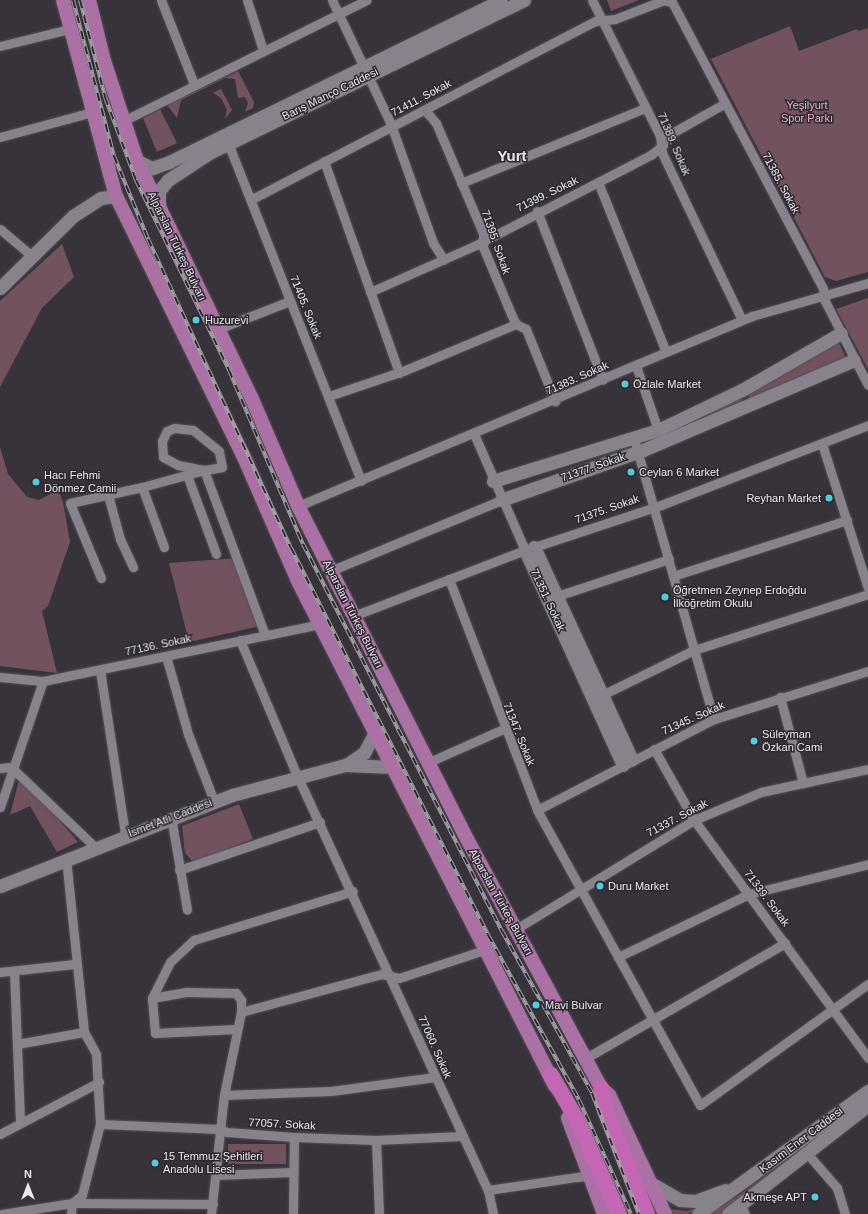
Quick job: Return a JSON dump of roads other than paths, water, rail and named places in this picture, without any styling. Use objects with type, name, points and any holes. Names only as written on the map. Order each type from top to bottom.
[{"type":"highway","points":[[551,1075],[593,1153],[619,1214]]},
{"type":"highway","name":"Alparslan Türkeş Bulvarı","points":[[601,1088],[606,1112],[647,1214]]},
{"type":"main road","points":[[63,0],[92,112],[116,196],[244,456],[320,624],[484,950],[551,1075],[591,1175],[603,1212]]},
{"type":"main road","name":"Alparslan Türkeş Bulvarı","points":[[90,0],[123,121],[137,161],[252,399],[298,506],[353,616],[516,930],[601,1088]]},
{"type":"main road","name":"Barış Manço Caddesi","points":[[159,208],[158,194],[168,180],[228,144],[501,0]]},
{"type":"main road","name":"Barış Manço Caddesi","points":[[137,161],[148,167],[168,162],[524,0]]},
{"type":"main road","points":[[0,288],[73,216],[100,198],[116,196]]},
{"type":"main road","name":"71377. Sokak","points":[[493,481],[634,439],[658,430],[742,390],[841,333]]},
{"type":"main road","name":"71377. Sokak","points":[[501,500],[638,452],[749,408],[854,360]]},
{"type":"main road","points":[[742,390],[749,408]]},
{"type":"main road","name":"71351. Sokak","points":[[530,549],[557,596],[602,695],[628,763]]},
{"type":"main road","name":"71351. Sokak","points":[[530,549],[628,763]]},
{"type":"main road","points":[[345,765],[364,753],[375,732]]},
{"type":"main road","points":[[345,765],[393,767]]},
{"type":"main road","name":"İsmet Atlı Caddesi","points":[[0,886],[125,834],[214,801],[345,765]]},
{"type":"main road","points":[[601,1088],[609,1095],[654,1185],[665,1214]]},
{"type":"main road","name":"Kasım Ener Caddesi","points":[[698,1214],[868,1091]]},
{"type":"main road","name":"Kasım Ener Caddesi","points":[[729,1214],[742,1209],[805,1151],[868,1105]]},
{"type":"main road","points":[[654,1185],[680,1200],[695,1201],[734,1189]]},
{"type":"street","points":[[161,0],[194,84]]},
{"type":"street","points":[[247,0],[263,50]]},
{"type":"street","points":[[332,0],[337,14],[392,127],[433,243],[444,260]]},
{"type":"street","points":[[123,121],[194,84],[367,0]]},
{"type":"street","name":"71389. Sokak","points":[[592,0],[663,145],[662,153],[742,320]]},
{"type":"street","name":"71411. Sokak","points":[[252,199],[602,20],[663,0]]},
{"type":"street","name":"71385. Sokak","points":[[663,0],[672,2],[824,295],[854,360],[868,386]]},
{"type":"street","points":[[0,46],[70,29]]},
{"type":"street","name":"71399. Sokak","points":[[370,292],[444,260],[598,182],[663,145],[665,137],[725,103]]},
{"type":"street","points":[[461,183],[645,108]]},
{"type":"street","name":"71395. Sokak","points":[[425,110],[436,123],[516,324],[526,329],[555,401]]},
{"type":"street","points":[[0,137],[92,112]]},
{"type":"street","name":"71405. Sokak","points":[[228,144],[252,199],[290,301],[329,396],[361,481]]},
{"type":"street","points":[[324,162],[399,373]]},
{"type":"street","points":[[598,182],[666,352]]},
{"type":"street","points":[[538,212],[603,380]]},
{"type":"street","points":[[0,229],[32,256]]},
{"type":"street","name":"71383. Sokak","points":[[298,506],[555,401],[742,320],[868,283]]},
{"type":"street","points":[[218,330],[290,301]]},
{"type":"street","points":[[329,396],[399,373],[516,324]]},
{"type":"street","points":[[636,366],[658,430]]},
{"type":"street","name":"71375. Sokak","points":[[353,616],[530,549],[654,506],[822,444],[868,425]]},
{"type":"street","points":[[101,578],[70,503],[142,487],[222,466],[219,451],[193,430],[174,428],[167,431],[162,441],[163,457],[178,465],[204,470]]},
{"type":"street","name":"71351. Sokak","points":[[474,434],[501,500],[530,549]]},
{"type":"street","points":[[634,439],[714,719]]},
{"type":"street","points":[[822,444],[848,520],[868,587]]},
{"type":"street","points":[[204,470],[265,635]]},
{"type":"street","points":[[187,475],[216,554]]},
{"type":"street","points":[[142,487],[164,547]]},
{"type":"street","points":[[108,495],[120,539],[133,567]]},
{"type":"street","name":"71377. Sokak","points":[[330,571],[501,500]]},
{"type":"street","points":[[673,576],[848,520]]},
{"type":"street","points":[[557,596],[669,559]]},
{"type":"street","name":"71347. Sokak","points":[[449,579],[503,729],[537,810],[580,892],[618,957],[700,1105],[834,1008]]},
{"type":"street","points":[[602,695],[694,650],[868,594]]},
{"type":"street","name":"77136. Sokak","points":[[0,677],[43,682],[320,624]]},
{"type":"street","name":"77060. Sokak","points":[[240,640],[298,777],[353,891],[462,1136],[488,1190],[493,1214]]},
{"type":"street","points":[[166,656],[188,734],[214,801]]},
{"type":"street","points":[[100,670],[125,834]]},
{"type":"street","name":"71345. Sokak","points":[[537,810],[714,719],[780,697],[868,671]]},
{"type":"street","points":[[0,807],[11,767],[43,682]]},
{"type":"street","points":[[780,697],[804,783]]},
{"type":"street","points":[[429,762],[503,729]]},
{"type":"street","name":"71339. Sokak","points":[[654,749],[694,820],[834,1008],[868,1058]]},
{"type":"street","points":[[0,768],[11,767],[95,847]]},
{"type":"street","name":"71337. Sokak","points":[[516,930],[580,892],[586,884],[694,820],[761,792],[868,769]]},
{"type":"street","points":[[171,817],[187,910]]},
{"type":"street","points":[[179,870],[320,822]]},
{"type":"street","points":[[66,858],[75,964],[84,1032],[96,1054],[99,1082],[100,1124],[82,1195],[72,1203],[71,1214]]},
{"type":"street","points":[[618,957],[749,894],[868,864]]},
{"type":"street","points":[[236,1029],[155,1033],[152,998],[170,962],[194,940],[353,891]]},
{"type":"street","points":[[586,1058],[651,1018],[785,943]]},
{"type":"street","points":[[241,1012],[382,974],[399,978],[484,950]]},
{"type":"street","points":[[0,972],[75,964]]},
{"type":"street","points":[[14,971],[20,1123]]},
{"type":"street","points":[[834,1008],[868,984]]},
{"type":"street","points":[[152,998],[187,992],[236,993],[241,1000],[241,1012],[236,1029],[224,1095],[211,1214]]},
{"type":"street","points":[[17,1044],[84,1032]]},
{"type":"street","points":[[224,1095],[331,1091],[436,1077]]},
{"type":"street","points":[[0,1134],[99,1082]]},
{"type":"street","name":"77057. Sokak","points":[[100,1124],[220,1129],[227,1132],[294,1137],[376,1140],[462,1136]]},
{"type":"street","points":[[292,1214],[294,1137]]},
{"type":"street","points":[[376,1140],[379,1214]]},
{"type":"street","points":[[805,1151],[837,1188],[845,1214]]},
{"type":"street","points":[[215,1175],[293,1172]]},
{"type":"street","points":[[488,1190],[591,1175]]},
{"type":"street","points":[[2,1214],[72,1203],[121,1210],[213,1204]]},
{"type":"railway","points":[[73,0],[114,156],[148,239],[291,548],[488,935],[579,1100],[631,1214]]},
{"type":"railway","points":[[80,0],[105,97],[136,180],[229,370],[303,544],[502,931],[592,1093],[639,1214]]},
{"type":"place","name":"Huzurevi","points":[[196,320]]},
{"type":"place","name":"Özlale Market","points":[[625,384]]},
{"type":"place","name":"Ceylan 6 Market","points":[[631,472]]},
{"type":"place","name":"Hacı Fehmi Dönmez Camii","points":[[36,482]]},
{"type":"place","name":"Reyhan Market","points":[[829,498]]},
{"type":"place","name":"Öğretmen Zeynep Erdoğdu İlköğretim Okulu","points":[[665,597]]},
{"type":"place","name":"Süleyman Özkan Cami","points":[[754,741]]},
{"type":"place","name":"Duru Market","points":[[600,886]]},
{"type":"place","name":"Mavi Bulvar","points":[[536,1005]]},
{"type":"place","name":"15 Temmuz Şehitleri Anadolu Lisesi","points":[[155,1163]]},
{"type":"place","name":"Akmeşe APT","points":[[815,1197]]},
{"type":"district","name":"Yurt","points":[[512,156]]},
{"type":"park label","name":"Yeşilyurt Spor Parkı","points":[[807,112]]}]
